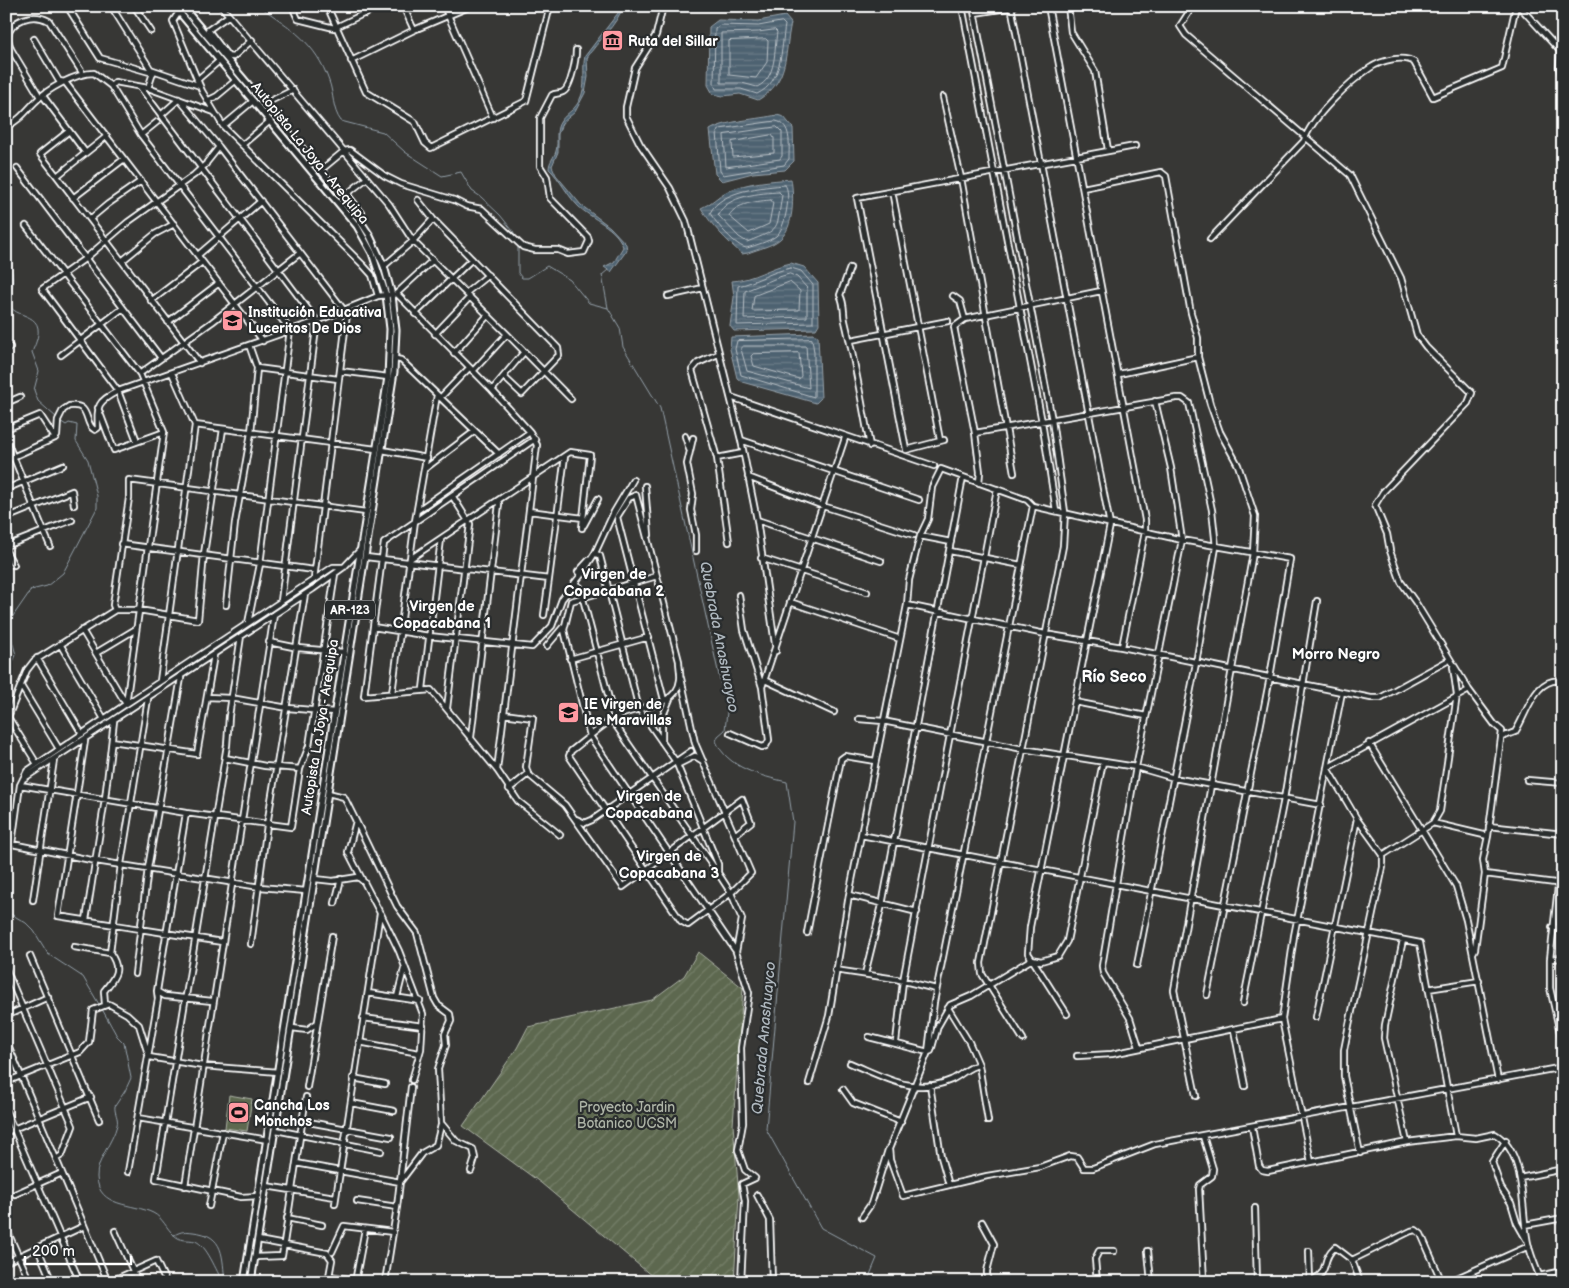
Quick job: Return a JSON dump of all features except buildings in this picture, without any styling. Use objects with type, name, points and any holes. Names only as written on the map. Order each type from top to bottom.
[{"type":"main road","name":"Autopista La Joya - Arequipa","points":[[174,6],[264,104],[358,217],[384,266],[392,295],[396,330],[396,359],[366,512],[244,1282]]},
{"type":"main road","name":"Autopista La Joya - Arequipa","points":[[182,6],[223,58],[236,81],[357,226],[392,295],[388,377],[366,557],[251,1282]]},
{"type":"street","points":[[67,6],[100,58],[153,73]]},
{"type":"street","points":[[111,6],[153,73],[148,88]]},
{"type":"street","points":[[134,6],[151,31]]},
{"type":"street","points":[[220,6],[252,40],[389,204],[413,241],[452,278],[571,400]]},
{"type":"street","points":[[292,6],[298,19],[336,27],[380,6]]},
{"type":"street","points":[[327,6],[366,92],[416,122],[425,143],[431,148],[526,101],[550,6]]},
{"type":"street","points":[[362,6],[366,14]]},
{"type":"street","points":[[403,6],[414,30]]},
{"type":"street","points":[[444,6],[493,118]]},
{"type":"street","points":[[352,61],[414,30],[471,6]]},
{"type":"street","points":[[663,6],[656,35],[635,68],[626,111],[633,134],[663,176],[686,221],[744,453],[757,520],[776,651]]},
{"type":"street","points":[[962,6],[1042,422],[1056,511]]},
{"type":"street","points":[[973,6],[1032,306],[1052,420],[1065,512],[1063,546],[981,963],[982,974],[1023,1039]]},
{"type":"street","points":[[975,13],[1012,6],[1040,164],[1110,525],[1030,927],[1028,953],[1067,1014]]},
{"type":"street","points":[[1048,6],[1083,188],[1100,292],[1119,374],[1145,532],[1122,647]]},
{"type":"street","points":[[1068,6],[1071,32],[1095,71],[1108,150]]},
{"type":"street","points":[[1193,6],[1180,26],[1186,35],[1350,175],[1401,278],[1417,335],[1426,347],[1472,393],[1468,403],[1383,492],[1374,505],[1387,534],[1390,551],[1401,582],[1416,603],[1469,690],[1494,725],[1499,727],[1502,737],[1498,750],[1488,836],[1483,860],[1485,874],[1476,949],[1473,953]]},
{"type":"street","points":[[1210,240],[1304,141],[1306,132],[1323,112],[1372,66],[1401,58],[1409,59],[1414,62],[1433,97],[1502,68],[1518,6]]},
{"type":"street","points":[[1518,6],[1560,51],[1559,67],[1563,84]]},
{"type":"street","points":[[179,12],[173,21],[197,80],[223,126],[363,265],[372,276],[378,296]]},
{"type":"street","points":[[223,58],[208,30],[228,16]]},
{"type":"street","points":[[83,74],[49,21],[34,17],[21,20],[10,30],[7,37],[11,49],[42,97],[85,152]]},
{"type":"street","points":[[34,39],[59,80],[65,82],[263,341]]},
{"type":"street","points":[[197,80],[223,58],[233,57],[252,40]]},
{"type":"street","points":[[320,170],[344,151],[355,151],[385,176],[466,206],[482,209],[523,246],[535,250],[558,250],[568,254],[584,252],[589,241],[586,233],[550,198],[547,177],[539,162],[538,131],[540,118],[552,95],[562,93],[566,89],[575,65],[576,50]]},
{"type":"street","points":[[150,68],[200,86]]},
{"type":"street","points":[[6,127],[22,118],[42,97],[65,82],[83,74],[94,73],[111,86],[141,135],[290,330],[260,564],[248,623]]},
{"type":"street","points":[[208,101],[236,81]]},
{"type":"street","points":[[111,86],[115,82],[148,88],[214,112]]},
{"type":"street","points":[[140,87],[317,321],[287,567],[281,601]]},
{"type":"street","points":[[264,104],[292,90]]},
{"type":"street","points":[[943,97],[986,315],[1014,473]]},
{"type":"street","points":[[160,115],[179,99]]},
{"type":"street","points":[[179,99],[219,147],[347,314],[314,580]]},
{"type":"street","points":[[223,126],[253,101]]},
{"type":"street","points":[[242,145],[270,121]]},
{"type":"street","points":[[141,135],[157,122]]},
{"type":"street","points":[[69,131],[40,154],[200,363]]},
{"type":"street","points":[[57,176],[107,136]]},
{"type":"street","points":[[904,456],[906,449],[857,198],[920,187],[935,181],[1135,146]]},
{"type":"street","points":[[138,442],[118,391],[42,289],[86,258],[138,214],[158,203],[180,186],[201,169],[219,147]]},
{"type":"street","points":[[74,198],[124,159]]},
{"type":"street","points":[[17,168],[161,358]]},
{"type":"street","points":[[1083,188],[1161,172],[1166,176],[1191,312],[1198,338],[1198,357],[1210,404],[1220,432],[1238,465],[1255,516],[1254,553],[1174,990],[1196,1096]]},
{"type":"street","points":[[347,194],[367,178]]},
{"type":"street","points":[[90,220],[108,204],[141,181]]},
{"type":"street","points":[[343,190],[362,213]]},
{"type":"street","points":[[892,191],[942,440],[906,449]]},
{"type":"street","points":[[418,200],[432,219],[558,348],[559,355],[522,394],[504,377]]},
{"type":"street","points":[[198,255],[261,201]]},
{"type":"street","points":[[384,266],[413,241],[432,219]]},
{"type":"street","points":[[122,261],[155,234],[174,224]]},
{"type":"street","points":[[26,226],[145,382],[164,432],[126,704]]},
{"type":"street","points":[[142,372],[184,343],[300,253]]},
{"type":"street","points":[[415,314],[472,259]]},
{"type":"street","points":[[6,460],[55,438],[57,436],[58,420],[66,407],[74,405],[83,409],[91,428],[95,430],[98,428],[98,408],[102,400],[118,391],[250,346],[378,296],[392,295],[433,260]]},
{"type":"street","points":[[151,301],[202,262]]},
{"type":"street","points":[[850,268],[840,296],[851,340],[870,446]]},
{"type":"street","points":[[435,334],[468,295],[488,275]]},
{"type":"street","points":[[168,322],[219,283]]},
{"type":"street","points":[[668,296],[703,288]]},
{"type":"street","points":[[979,483],[980,472],[974,433],[954,327],[965,319],[1100,292]]},
{"type":"street","points":[[392,295],[415,314],[492,390],[535,438],[537,445],[497,770]]},
{"type":"street","points":[[953,296],[960,301],[965,319]]},
{"type":"street","points":[[61,355],[123,308]]},
{"type":"street","points":[[454,353],[488,315]]},
{"type":"street","points":[[851,340],[948,321]]},
{"type":"street","points":[[392,693],[416,521],[439,396],[471,370],[507,334]]},
{"type":"street","points":[[226,605],[240,495],[251,433],[257,368],[250,346]]},
{"type":"street","points":[[492,390],[524,352]]},
{"type":"street","points":[[718,354],[698,363],[692,370],[717,458],[729,542]]},
{"type":"street","points":[[1119,374],[1198,357]]},
{"type":"street","points":[[396,359],[401,360],[499,454]]},
{"type":"street","points":[[257,368],[338,379]]},
{"type":"street","points":[[340,371],[388,377]]},
{"type":"street","points":[[160,682],[185,486],[195,425],[172,373]]},
{"type":"street","points":[[6,403],[20,397]]},
{"type":"street","points":[[731,397],[845,438],[934,466]]},
{"type":"street","points":[[974,433],[1155,401],[1182,398],[1189,403],[1212,510],[1216,546],[1196,663],[1137,965]]},
{"type":"street","points":[[1139,1047],[1130,1018],[1103,973],[1136,767],[1182,540],[1174,485],[1155,401]]},
{"type":"street","points":[[98,408],[114,450],[164,432]]},
{"type":"street","points":[[6,429],[40,416],[55,438]]},
{"type":"street","points":[[195,425],[379,449],[427,458]]},
{"type":"street","points":[[36,764],[8,717],[27,670],[37,658],[115,610],[139,610],[169,617],[198,620],[212,490],[223,429]]},
{"type":"street","points":[[425,468],[475,431]]},
{"type":"street","points":[[418,510],[530,432]]},
{"type":"street","points":[[685,436],[689,450]]},
{"type":"street","points":[[535,438],[384,543],[380,558],[364,696],[422,689],[431,690],[497,770],[518,801],[560,835]]},
{"type":"street","points":[[693,438],[689,450],[687,471],[693,494],[691,510],[696,534],[696,551]]},
{"type":"street","points":[[762,687],[776,651],[790,602],[802,571],[845,438]]},
{"type":"street","points":[[6,439],[50,546]]},
{"type":"street","points":[[741,440],[919,500]]},
{"type":"street","points":[[410,560],[570,452],[590,455],[582,528],[598,499]]},
{"type":"street","points":[[717,458],[744,453]]},
{"type":"street","points":[[544,615],[565,456]]},
{"type":"street","points":[[6,489],[63,465]]},
{"type":"street","points":[[809,1082],[829,1016],[835,970],[907,605],[910,580],[920,536],[928,519],[932,487],[942,470],[1027,500],[1033,506],[1182,540],[1290,559],[1270,677],[1207,995]]},
{"type":"street","points":[[748,477],[823,506],[914,535]]},
{"type":"street","points":[[865,974],[882,905],[963,477]]},
{"type":"street","points":[[115,610],[113,605],[129,498],[129,480],[157,482],[268,500],[366,512]]},
{"type":"street","points":[[373,627],[429,636],[534,646],[553,625],[562,599],[594,554],[614,512],[633,480]]},
{"type":"street","points":[[645,486],[651,548],[656,576],[679,660],[694,738],[751,873],[749,878],[691,923],[684,923],[645,870],[569,756],[571,751],[613,719],[670,698]]},
{"type":"street","points":[[896,1042],[902,981],[917,912],[997,489]]},
{"type":"street","points":[[6,518],[72,491],[74,505]]},
{"type":"street","points":[[651,548],[636,495],[629,498],[617,517],[664,700]]},
{"type":"street","points":[[447,708],[470,524],[452,496]]},
{"type":"street","points":[[471,737],[500,504],[498,501]]},
{"type":"street","points":[[862,1217],[871,1204],[889,1149],[928,1052],[936,989],[965,855],[1008,626],[1033,506]]},
{"type":"street","points":[[528,511],[583,518]]},
{"type":"street","points":[[6,546],[72,520]]},
{"type":"street","points":[[757,520],[881,561]]},
{"type":"street","points":[[920,536],[951,542]]},
{"type":"street","points":[[422,689],[441,539]]},
{"type":"street","points":[[121,544],[314,570]]},
{"type":"street","points":[[21,783],[344,568],[360,550]]},
{"type":"street","points":[[6,551],[14,565]]},
{"type":"street","points":[[950,551],[1021,565]]},
{"type":"street","points":[[578,572],[594,554]]},
{"type":"street","points":[[594,554],[600,556],[640,709],[676,764],[718,864],[718,873]]},
{"type":"street","points":[[366,557],[410,560],[464,570],[549,579]]},
{"type":"street","points":[[761,558],[867,592]]},
{"type":"street","points":[[306,891],[260,887],[96,861],[12,844],[21,783],[27,771],[332,567],[344,568]]},
{"type":"street","points":[[21,783],[50,790],[186,813],[291,827],[300,769],[308,751],[335,574]]},
{"type":"street","points":[[547,646],[563,626],[571,601],[656,576]]},
{"type":"street","points":[[574,584],[580,587],[583,597],[613,719],[731,893],[742,919],[736,940],[736,952]]},
{"type":"street","points":[[251,944],[267,825],[306,594]]},
{"type":"street","points":[[730,733],[762,747],[766,746],[769,740],[762,687],[744,630],[739,595]]},
{"type":"street","points":[[790,602],[900,639]]},
{"type":"street","points":[[1243,1004],[1284,798],[1305,683],[1303,679],[1317,602]]},
{"type":"street","points":[[907,605],[1045,634],[1087,640],[1305,683],[1371,698],[1380,698],[1449,660]]},
{"type":"street","points":[[184,1186],[274,615]]},
{"type":"street","points":[[563,626],[590,736],[736,952],[749,992],[741,1048],[743,1123],[738,1150],[745,1170],[756,1178],[742,1184],[745,1201],[741,1282]]},
{"type":"street","points":[[96,653],[136,629]]},
{"type":"street","points":[[82,630],[126,704]]},
{"type":"street","points":[[241,636],[231,698],[225,758],[184,998],[176,1062],[156,1179],[241,1197],[259,1196]]},
{"type":"street","points":[[570,660],[649,638]]},
{"type":"street","points":[[269,642],[298,648],[343,652]]},
{"type":"street","points":[[60,644],[104,718]]},
{"type":"street","points":[[112,741],[197,754],[214,655]]},
{"type":"street","points":[[37,658],[82,734]]},
{"type":"street","points":[[1382,855],[1433,823],[1442,806],[1457,695],[1453,665]]},
{"type":"street","points":[[135,974],[148,868],[170,751],[181,678]]},
{"type":"street","points":[[662,743],[662,718],[681,678]]},
{"type":"street","points":[[765,680],[834,712]]},
{"type":"street","points":[[1502,737],[1515,732],[1539,688],[1552,680],[1562,682]]},
{"type":"street","points":[[21,686],[59,749]]},
{"type":"street","points":[[1327,768],[1368,743],[1469,690]]},
{"type":"street","points":[[1311,1162],[1282,1019],[1293,945],[1342,692]]},
{"type":"street","points":[[207,696],[259,702],[288,708],[334,712]]},
{"type":"street","points":[[110,953],[121,864],[148,699]]},
{"type":"street","points":[[1075,702],[1146,716]]},
{"type":"street","points":[[504,714],[533,718],[526,767],[528,774],[564,805],[623,887],[742,800],[751,822],[736,834]]},
{"type":"street","points":[[859,718],[883,721],[1023,749],[1136,767],[1174,778],[1321,805]]},
{"type":"street","points":[[86,920],[105,799],[114,722]]},
{"type":"street","points":[[85,741],[69,856],[58,916],[222,942]]},
{"type":"street","points":[[1368,743],[1423,828],[1456,886],[1473,953],[1498,1080]]},
{"type":"street","points":[[676,764],[692,751]]},
{"type":"street","points":[[573,817],[585,824],[652,778],[676,764],[692,756],[704,762]]},
{"type":"street","points":[[808,933],[840,760],[845,756],[875,760]]},
{"type":"street","points":[[225,758],[300,769]]},
{"type":"street","points":[[33,900],[54,760]]},
{"type":"street","points":[[928,1052],[931,1051],[938,1026],[950,1005],[1032,959],[1041,961],[1053,958],[1065,947],[1103,762]]},
{"type":"street","points":[[1327,768],[1382,855],[1383,867],[1344,1050],[1344,1076],[1360,1152]]},
{"type":"street","points":[[509,788],[528,774]]},
{"type":"street","points":[[1527,780],[1563,783]]},
{"type":"street","points":[[328,792],[344,797],[397,906],[417,934],[434,998],[438,1005],[450,1014],[451,1020],[445,1034],[446,1045],[438,1069],[441,1132],[436,1144],[422,1153],[400,1182]]},
{"type":"street","points":[[128,1172],[149,1057],[158,999],[157,991],[186,813]]},
{"type":"street","points":[[1316,1017],[1357,818]]},
{"type":"street","points":[[356,820],[348,852],[397,946],[404,967],[420,1001],[424,1016],[419,1053],[412,1080]]},
{"type":"street","points":[[1433,823],[1488,836]]},
{"type":"street","points":[[1489,826],[1563,834]]},
{"type":"street","points":[[861,836],[1420,943],[1456,1136]]},
{"type":"street","points":[[1563,842],[1560,883],[1552,928],[1550,959],[1550,988],[1563,1046]]},
{"type":"street","points":[[1485,874],[1560,883]]},
{"type":"street","points":[[315,879],[341,879],[355,876],[362,879]]},
{"type":"street","points":[[335,903],[341,879]]},
{"type":"street","points":[[849,895],[882,905],[917,912]]},
{"type":"street","points":[[334,1204],[380,913]]},
{"type":"street","points":[[1552,928],[1563,929]]},
{"type":"street","points":[[307,1087],[332,936]]},
{"type":"street","points":[[1403,940],[1384,1025],[1384,1038],[1407,1142]]},
{"type":"street","points":[[74,947],[110,953],[116,960],[117,968],[112,983],[104,992],[106,1004]]},
{"type":"street","points":[[30,956],[91,1097],[99,1120]]},
{"type":"street","points":[[1550,959],[1563,958]]},
{"type":"street","points":[[397,997],[404,967]]},
{"type":"street","points":[[6,968],[73,1126],[62,1155],[56,1159]]},
{"type":"street","points":[[835,970],[865,974],[936,989]]},
{"type":"street","points":[[1428,989],[1479,981]]},
{"type":"street","points":[[157,991],[165,996],[212,1001]]},
{"type":"street","points":[[368,992],[420,1001]]},
{"type":"street","points":[[6,1016],[48,997]]},
{"type":"street","points":[[6,1082],[73,1055],[89,1042],[93,1010],[106,1004],[119,1009],[136,1021],[141,1030],[149,1057]]},
{"type":"street","points":[[948,1008],[968,1042],[978,1065],[988,1121]]},
{"type":"street","points":[[363,1018],[422,1026]]},
{"type":"street","points":[[1076,1056],[1112,1054],[1282,1019]]},
{"type":"street","points":[[292,1028],[307,1030],[317,1022]]},
{"type":"street","points":[[1234,1030],[1245,1086]]},
{"type":"street","points":[[869,1037],[896,1042],[928,1052]]},
{"type":"street","points":[[6,1040],[108,1282],[156,1261],[166,1282]]},
{"type":"street","points":[[359,1042],[419,1053]]},
{"type":"street","points":[[149,1057],[203,1066],[278,1072]]},
{"type":"street","points":[[850,1063],[914,1088],[951,1080],[974,1065],[978,1065]]},
{"type":"street","points":[[889,1149],[890,1160],[903,1196],[1040,1167],[1070,1156],[1077,1158],[1084,1168],[1093,1168],[1141,1148],[1563,1067]]},
{"type":"street","points":[[354,1078],[386,1084]]},
{"type":"street","points":[[930,1085],[941,1157],[949,1185]]},
{"type":"street","points":[[385,1282],[397,1207],[411,1087]]},
{"type":"street","points":[[843,1089],[853,1103],[901,1122]]},
{"type":"street","points":[[6,1132],[91,1097]]},
{"type":"street","points":[[255,1257],[282,1256],[306,1097]]},
{"type":"street","points":[[351,1103],[394,1111]]},
{"type":"street","points":[[6,1111],[80,1282]]},
{"type":"street","points":[[138,1118],[268,1140]]},
{"type":"street","points":[[303,1121],[391,1136]]},
{"type":"street","points":[[441,1122],[456,1141],[473,1149],[475,1158],[471,1171]]},
{"type":"street","points":[[1252,1127],[1259,1166],[1262,1170],[1268,1171],[1407,1142],[1456,1136],[1476,1138],[1495,1134],[1506,1140],[1520,1178],[1527,1240],[1542,1282]]},
{"type":"street","points":[[276,1130],[381,1151]]},
{"type":"street","points":[[209,1206],[223,1132]]},
{"type":"street","points":[[1203,1136],[1213,1169],[1212,1176],[1200,1185],[1199,1189],[1204,1282]]},
{"type":"street","points":[[1506,1140],[1492,1162],[1501,1188],[1511,1203],[1522,1235],[1527,1240]]},
{"type":"street","points":[[296,1163],[400,1182]]},
{"type":"street","points":[[1520,1178],[1563,1169]]},
{"type":"street","points":[[15,1194],[62,1173]]},
{"type":"street","points":[[266,1186],[335,1198]]},
{"type":"street","points":[[757,1195],[770,1220],[772,1282]]},
{"type":"street","points":[[357,1200],[397,1207]]},
{"type":"street","points":[[1255,1208],[1257,1282]]},
{"type":"street","points":[[287,1218],[322,1225]]},
{"type":"street","points":[[1525,1226],[1563,1218]]},
{"type":"street","points":[[982,1222],[994,1244],[987,1271],[988,1282]]},
{"type":"street","points":[[6,1262],[38,1249],[84,1226]]},
{"type":"street","points":[[332,1252],[344,1226],[393,1232]]},
{"type":"street","points":[[6,1228],[30,1282]]},
{"type":"street","points":[[356,1281],[365,1229]]},
{"type":"street","points":[[1352,1260],[1410,1231],[1416,1230],[1421,1234],[1442,1282]]},
{"type":"street","points":[[115,1231],[138,1282]]},
{"type":"street","points":[[258,1240],[327,1252],[332,1260],[328,1282]]},
{"type":"street","points":[[1448,1282],[1529,1246]]},
{"type":"street","points":[[1299,1282],[1310,1281],[1322,1274],[1329,1252],[1335,1247],[1352,1260],[1360,1282]]},
{"type":"street","points":[[38,1249],[52,1282]]},
{"type":"street","points":[[1148,1250],[1151,1282]]},
{"type":"street","points":[[1097,1282],[1095,1260],[1100,1251],[1114,1251]]},
{"type":"street","points":[[1309,1251],[1310,1281]]},
{"type":"street","points":[[1539,1276],[1563,1271]]},
{"type":"street","points":[[329,1276],[369,1282]]},
{"type":"green space","name":"Proyecto Jardin Botanico UCSM","points":[[698,952],[743,988],[733,1125],[739,1196],[734,1282],[659,1282],[541,1183],[463,1126],[517,1048],[528,1027],[652,1000],[684,976]]},
{"type":"green space","name":"Cancha Los Monchos","points":[[229,1095],[252,1099],[247,1131],[225,1128]]},
{"type":"water","points":[[621,6],[623,6],[612,27],[587,58],[588,77],[585,93],[575,112],[562,123],[558,134],[558,152],[552,166],[556,175],[581,205],[610,227],[626,244],[627,250],[611,272],[604,267],[614,262],[623,247],[620,240],[610,229],[578,206],[549,169],[556,151],[559,124],[577,104],[582,94],[585,56],[618,13]]},
{"type":"water","points":[[785,16],[791,23],[784,66],[776,84],[768,93],[758,100],[740,94],[723,96],[713,94],[708,85],[709,27],[718,20],[758,21]]},
{"type":"water","points":[[777,115],[784,117],[793,128],[794,161],[785,170],[753,173],[722,181],[715,174],[710,130],[733,122]]},
{"type":"water","points":[[791,179],[793,194],[792,211],[785,234],[773,244],[748,253],[742,254],[730,243],[701,208],[724,193],[736,188],[759,182]]},
{"type":"water","points":[[791,263],[804,267],[818,283],[819,324],[816,329],[734,331],[730,326],[734,297],[732,281],[747,278]]},
{"type":"water","points":[[813,334],[818,336],[821,398],[816,403],[742,382],[737,378],[730,349],[731,337]]},
{"type":"waterway","points":[[259,6],[292,29],[310,46],[324,68],[331,86],[336,112],[341,121],[383,132],[405,152],[442,176],[461,172],[472,191],[500,215],[517,239]]},
{"type":"waterway","points":[[6,229],[6,243]]},
{"type":"waterway","points":[[518,245],[518,273],[522,278],[528,278],[547,266],[570,280],[589,303],[608,308]]},
{"type":"waterway","points":[[6,257],[11,268],[13,282],[9,302],[11,308],[30,318],[38,328],[32,352],[39,371],[34,390],[38,401],[57,418]]},
{"type":"waterway","name":"Quebrada Anashuayco","points":[[608,270],[602,275],[608,308],[620,328],[623,347],[660,408],[727,712],[725,730],[718,736],[716,741],[721,750],[736,764],[756,774],[787,782],[793,822],[766,1129],[821,1228],[877,1258],[867,1282]]},
{"type":"waterway","points":[[6,678],[16,655],[10,633],[11,619],[31,590],[47,586],[63,573],[97,508],[97,496],[88,460],[76,441],[77,425],[69,423],[66,425],[60,421]]},
{"type":"waterway","points":[[6,911],[26,923],[34,931],[48,954],[83,977],[100,1006]]},
{"type":"waterway","points":[[102,1009],[117,1036],[124,1043],[131,1078],[115,1106],[117,1125],[97,1171],[99,1187],[103,1194],[118,1203],[153,1213],[177,1237],[199,1243],[207,1253],[223,1282]]},
{"type":"waterway","points":[[174,1235],[188,1231],[211,1238],[220,1249],[225,1282]]},
{"type":"place","name":"Ruta del Sillar","points":[[612,41]]},
{"type":"place","name":"Institución Educativa Luceritos De Dios","points":[[232,320]]},
{"type":"place","name":"IE Virgen de las Maravillas","points":[[568,712]]},
{"type":"place","name":"Cancha Los Monchos","points":[[238,1113]]},
{"type":"district","name":"Virgen de Copacabana 2","points":[[614,582]]},
{"type":"district","name":"Virgen de Copacabana 1","points":[[442,614]]},
{"type":"district","name":"Morro Negro","points":[[1336,654]]},
{"type":"district","name":"Río Seco","points":[[1114,677]]},
{"type":"district","name":"Virgen de Copacabana","points":[[649,804]]},
{"type":"district","name":"Virgen de Copacabana 3","points":[[669,864]]}]
